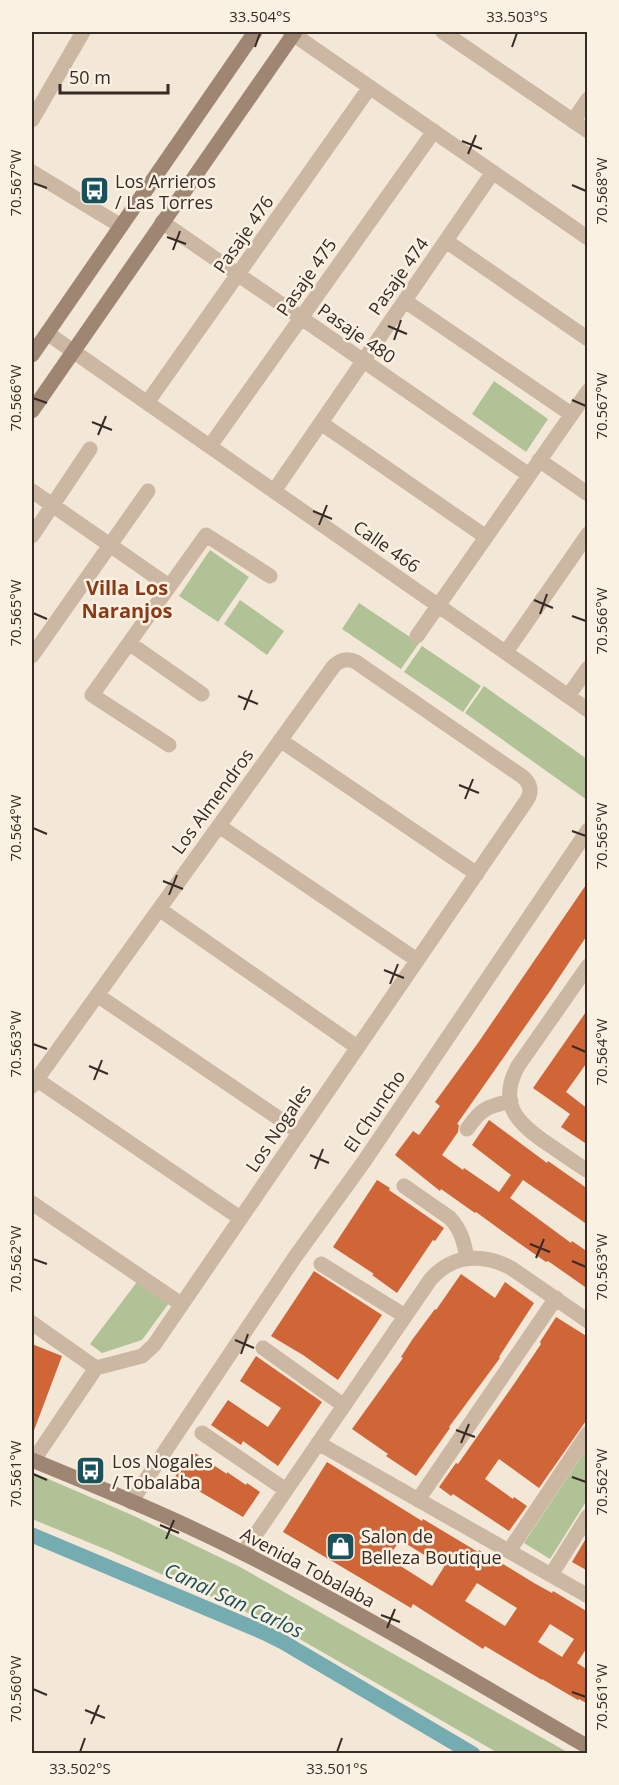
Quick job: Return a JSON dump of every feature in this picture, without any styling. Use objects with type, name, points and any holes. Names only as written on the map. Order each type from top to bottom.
[{"type":"main road","points":[[32,355],[255,32]]},
{"type":"main road","points":[[32,411],[293,32]]},
{"type":"main road","name":"Avenida Tobalaba","points":[[32,1460],[189,1526],[243,1553],[332,1600],[588,1746]]},
{"type":"street","points":[[32,120],[83,32]]},
{"type":"street","points":[[293,32],[588,238]]},
{"type":"street","points":[[443,32],[588,131]]},
{"type":"street","name":"Pasaje 476","points":[[147,403],[370,87]]},
{"type":"street","points":[[573,121],[588,99]]},
{"type":"street","name":"Pasaje 475","points":[[210,446],[434,131]]},
{"type":"street","points":[[32,172],[121,226]]},
{"type":"street","name":"Pasaje 474","points":[[274,491],[493,172]]},
{"type":"street","name":"Pasaje 480","points":[[162,222],[529,475]]},
{"type":"street","points":[[446,241],[588,339]]},
{"type":"street","points":[[405,301],[571,414]]},
{"type":"street","name":"Calle 466","points":[[47,333],[588,710]]},
{"type":"street","points":[[417,636],[588,391]]},
{"type":"street","points":[[321,423],[486,537]]},
{"type":"street","points":[[32,536],[90,449]]},
{"type":"street","points":[[539,460],[588,494]]},
{"type":"street","points":[[32,491],[169,586]]},
{"type":"street","points":[[32,656],[148,491]]},
{"type":"street","points":[[506,652],[588,534]]},
{"type":"street","points":[[169,745],[92,696],[206,535],[270,576]]},
{"type":"street","points":[[129,644],[202,694]]},
{"type":"street","name":"Los Almendros","points":[[34,1082],[336,664],[348,659],[356,663],[524,777],[530,788]]},
{"type":"street","points":[[568,696],[588,668]]},
{"type":"street","points":[[280,740],[477,874]]},
{"type":"street","name":"Los Nogales","points":[[96,1368],[137,1357],[146,1353],[154,1345],[527,800],[530,788]]},
{"type":"street","points":[[219,825],[417,960]]},
{"type":"street","name":"El Chuncho","points":[[131,1502],[295,1257],[363,1163],[588,830]]},
{"type":"street","points":[[159,909],[357,1047]]},
{"type":"street","points":[[588,966],[518,1066],[511,1083],[511,1101],[517,1118],[528,1130],[588,1172]]},
{"type":"street","points":[[97,995],[298,1132]]},
{"type":"street","points":[[34,1082],[240,1218]]},
{"type":"street","points":[[467,1129],[483,1109],[511,1101]]},
{"type":"street","points":[[404,1186],[456,1224],[463,1236],[468,1258]]},
{"type":"street","points":[[32,1203],[181,1304]]},
{"type":"street","points":[[243,1553],[343,1405],[440,1269],[468,1258],[501,1262],[588,1321]]},
{"type":"street","points":[[321,1264],[405,1316]]},
{"type":"street","points":[[418,1500],[556,1298]]},
{"type":"street","points":[[32,1323],[96,1368],[32,1460]]},
{"type":"street","points":[[263,1348],[343,1405]]},
{"type":"street","points":[[202,1433],[286,1490]]},
{"type":"street","points":[[509,1551],[588,1433]]},
{"type":"street","points":[[318,1443],[588,1596]]},
{"type":"street","points":[[551,1575],[588,1516]]},
{"type":"green space","points":[[494,381],[548,419],[526,452],[472,414]]},
{"type":"green space","points":[[210,550],[249,577],[218,622],[179,596]]},
{"type":"green space","points":[[240,600],[284,631],[267,655],[224,624]]},
{"type":"green space","points":[[359,603],[419,643],[401,669],[342,629]]},
{"type":"green space","points":[[422,646],[481,686],[463,712],[404,672]]},
{"type":"green space","points":[[484,686],[587,759],[587,800],[465,713]]},
{"type":"green space","points":[[137,1282],[169,1303],[142,1340],[102,1353],[90,1344]]},
{"type":"green space","points":[[587,1448],[587,1500],[550,1559],[524,1543]]},
{"type":"green space","points":[[32,1472],[132,1515],[240,1567],[569,1753],[498,1753],[277,1626],[32,1519]]},
{"type":"building","points":[[588,882],[588,934],[457,1124],[459,1125],[458,1132],[442,1155],[499,1192],[511,1175],[472,1145],[489,1120],[547,1163],[548,1161],[588,1189],[588,1225],[523,1180],[510,1198],[571,1243],[572,1241],[588,1252],[588,1289],[476,1212],[441,1189],[440,1191],[395,1155],[413,1131],[419,1135],[440,1106],[435,1102]]},
{"type":"building","points":[[588,1009],[588,1061],[566,1092],[588,1109],[588,1145],[561,1127],[570,1114],[533,1088]]},
{"type":"building","points":[[377,1180],[444,1228],[435,1241],[433,1240],[397,1293],[372,1275],[374,1274],[333,1247]]},
{"type":"building","points":[[314,1271],[382,1315],[338,1380],[271,1336]]},
{"type":"building","points":[[461,1274],[495,1298],[505,1282],[534,1303],[500,1358],[416,1476],[352,1429],[403,1358],[401,1357],[412,1340]]},
{"type":"building","points":[[556,1317],[588,1337],[588,1418],[539,1488],[499,1459],[485,1479],[527,1506],[509,1531],[439,1487],[456,1463],[458,1464],[514,1384]]},
{"type":"building","points":[[32,1344],[62,1356],[33,1433],[32,1432]]},
{"type":"building","points":[[256,1356],[322,1402],[278,1466],[243,1441],[241,1445],[211,1425],[228,1400],[268,1427],[281,1408],[240,1381]]},
{"type":"building","points":[[192,1451],[260,1492],[243,1517],[175,1477]]},
{"type":"building","points":[[327,1462],[422,1521],[423,1519],[588,1612],[588,1646],[577,1663],[588,1670],[588,1704],[485,1646],[483,1649],[413,1604],[411,1608],[283,1532]],"holes":[[[400,1540],[444,1567],[432,1586],[388,1558]],[[477,1583],[517,1608],[505,1626],[465,1601]],[[550,1624],[574,1639],[562,1657],[538,1642]]]},
{"type":"building","points":[[588,1535],[588,1571],[572,1562]]},
{"type":"waterway","name":"Canal San Carlos","points":[[32,1535],[265,1633],[473,1754]]},
{"type":"place","name":"Los Arrieros / Las Torres","points":[[94,191]]},
{"type":"place","name":"Los Nogales / Tobalaba","points":[[91,1471]]},
{"type":"place","name":"Salon de Belleza Boutique","points":[[340,1546]]},
{"type":"district","name":"Villa Los Naranjos","points":[[127,598]]}]
